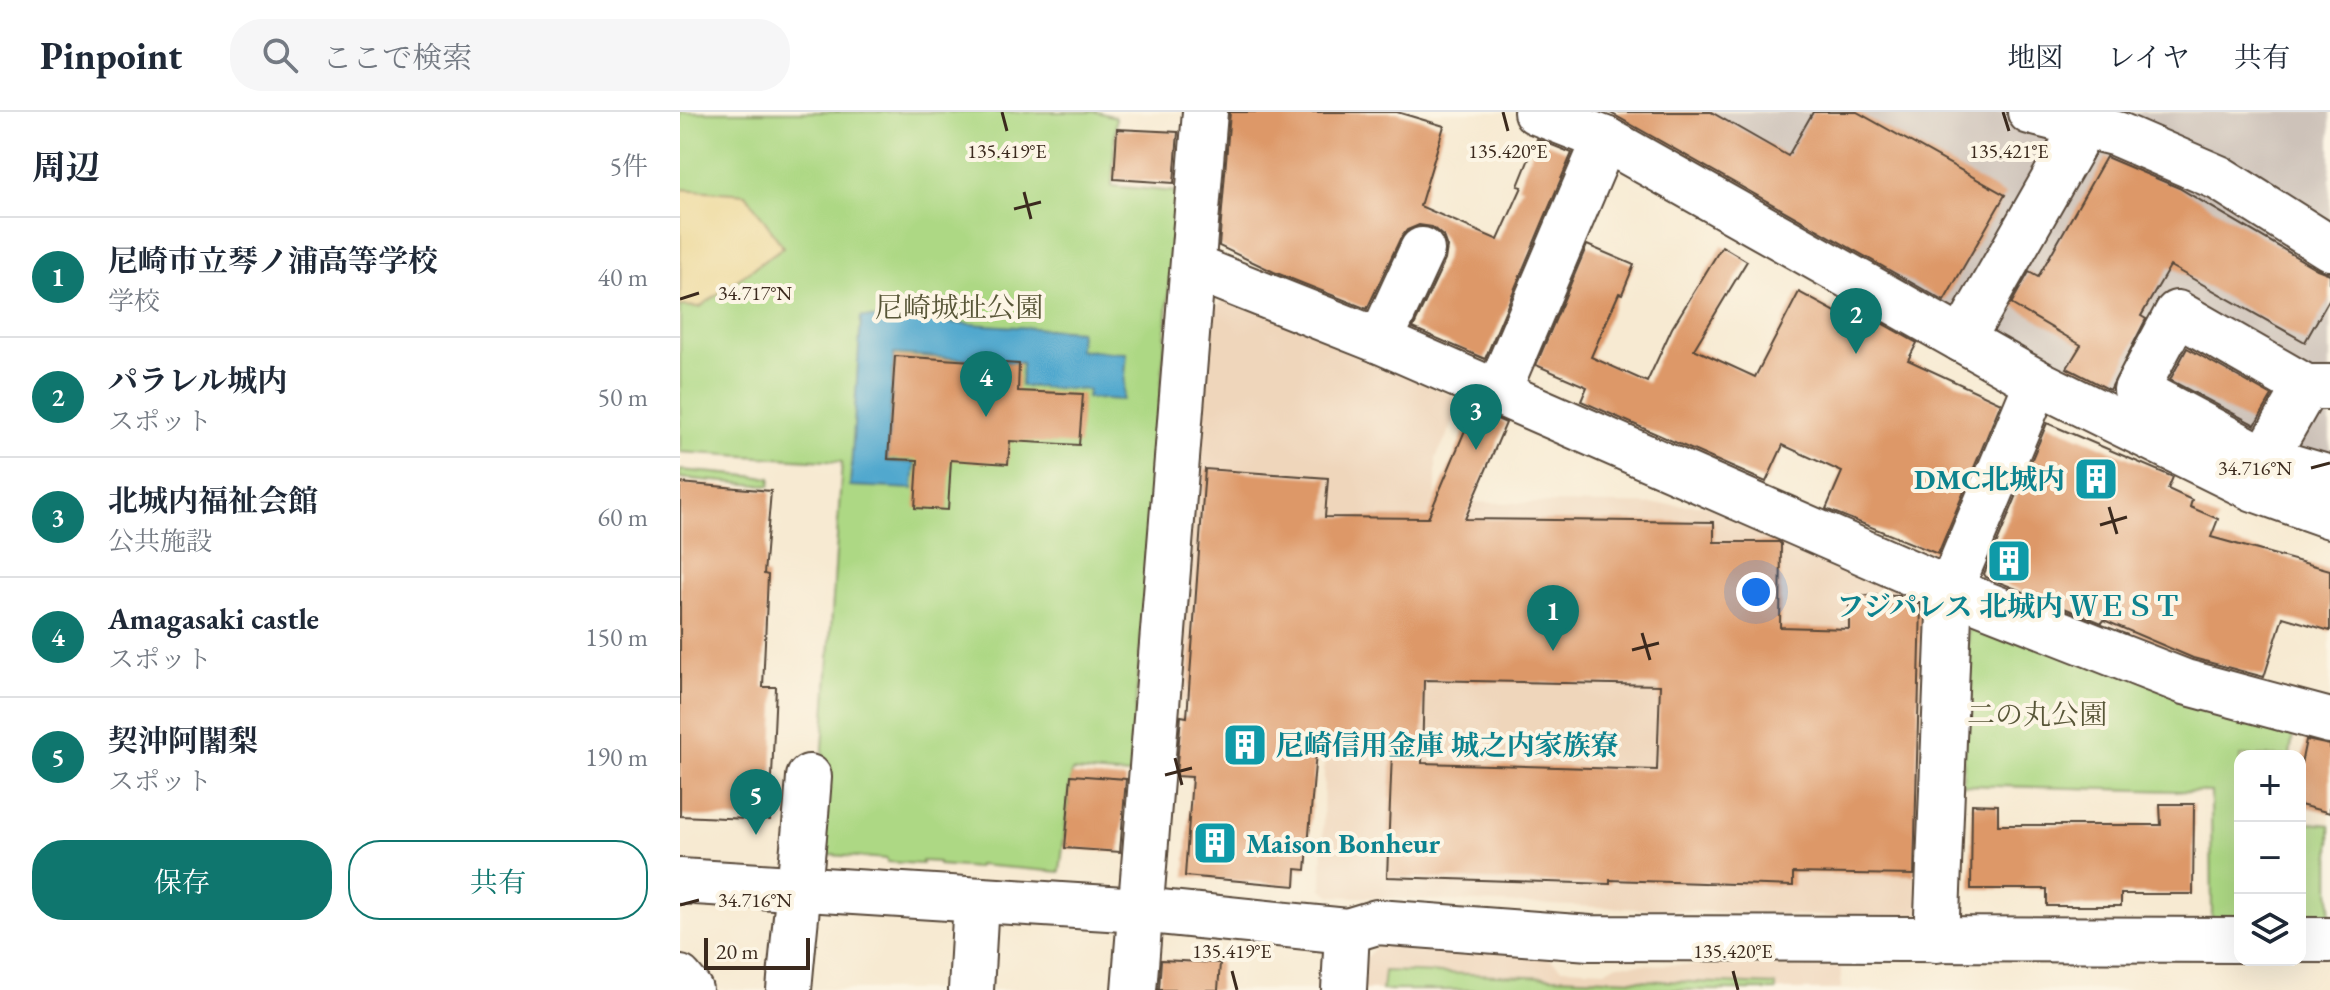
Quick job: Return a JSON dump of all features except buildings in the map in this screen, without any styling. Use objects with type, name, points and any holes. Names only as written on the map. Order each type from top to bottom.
[{"type":"street","points":[[1134,990],[1205,112]]},
{"type":"street","points":[[1536,112],[1605,139],[2037,382],[2254,489],[2330,516]]},
{"type":"street","points":[[2030,112],[2117,134],[2219,178],[2330,248]]},
{"type":"street","points":[[1962,340],[2084,126]]},
{"type":"street","points":[[1497,394],[1605,139]]},
{"type":"street","points":[[1380,341],[1422,250]]},
{"type":"street","points":[[1193,267],[1380,341],[1950,590],[2185,682],[2330,721]]},
{"type":"street","points":[[2265,459],[2318,387],[2177,313],[2136,390],[2265,459],[2330,478]]},
{"type":"street","points":[[1936,940],[1950,590],[2037,382]]},
{"type":"street","points":[[789,990],[801,888],[809,777]]},
{"type":"street","points":[[680,881],[1140,910],[1347,931],[1377,922],[1590,938],[2234,940]]},
{"type":"street","points":[[971,990],[976,900]]},
{"type":"street","points":[[1344,990],[1347,931]]},
{"type":"street","points":[[2306,940],[2330,940]]},
{"type":"street","points":[[680,978],[690,990]]},
{"type":"shaded area","points":[[1577,112],[2330,112],[2330,502],[1950,315]]},
{"type":"shaded area","points":[[1230,294],[1464,401],[1436,458],[1436,502],[1707,505],[1929,603],[1920,913],[1910,920],[1332,896],[1322,889],[1325,712],[1174,700],[1204,319]]},
{"type":"shaded area","points":[[1380,942],[1538,950],[1562,968],[1606,970],[1618,964],[1841,967],[1841,990],[1361,990],[1363,961]]},
{"type":"green space","name":"尼崎城址公園","points":[[680,112],[1097,112],[1116,117],[1112,186],[1177,192],[1130,775],[1072,771],[1060,872],[938,865],[938,862],[922,861],[922,864],[887,862],[887,859],[816,854],[842,462],[680,452]]},
{"type":"green space","points":[[680,470],[771,478],[770,486],[680,478]]},
{"type":"green space","name":"二の丸公園","points":[[1969,617],[2294,725],[2291,750],[2234,750],[2234,921],[2212,921],[2211,792],[1963,785]]},
{"type":"green space","points":[[2306,823],[2330,825],[2330,921],[2306,921]]},
{"type":"green space","points":[[1384,971],[1776,985],[1776,990],[1382,990]]},
{"type":"sand","points":[[680,189],[746,194],[783,247],[700,307],[680,306]]},
{"type":"water","points":[[861,317],[1080,331],[1079,350],[1127,353],[1123,400],[1087,398],[1088,390],[1021,386],[1022,363],[894,354],[887,461],[915,463],[913,489],[850,486]]},
{"type":"place","name":"パラレル城内","points":[[1856,354]]},
{"type":"place","name":"Amagasaki castle","points":[[986,417]]},
{"type":"place","name":"北城内福祉会館","points":[[1476,450]]},
{"type":"place","name":"DMC北城内","points":[[2096,479]]},
{"type":"place","name":"フジパレス 北城内 ＷＥＳＴ","points":[[2009,561]]},
{"type":"place","name":"尼崎市立琴ノ浦高等学校","points":[[1553,651]]},
{"type":"place","name":"尼崎信用金庫 城之内家族寮","points":[[1245,745]]},
{"type":"place","name":"契沖阿闍梨","points":[[756,835]]},
{"type":"place","name":"Maison Bonheur","points":[[1215,843]]}]
